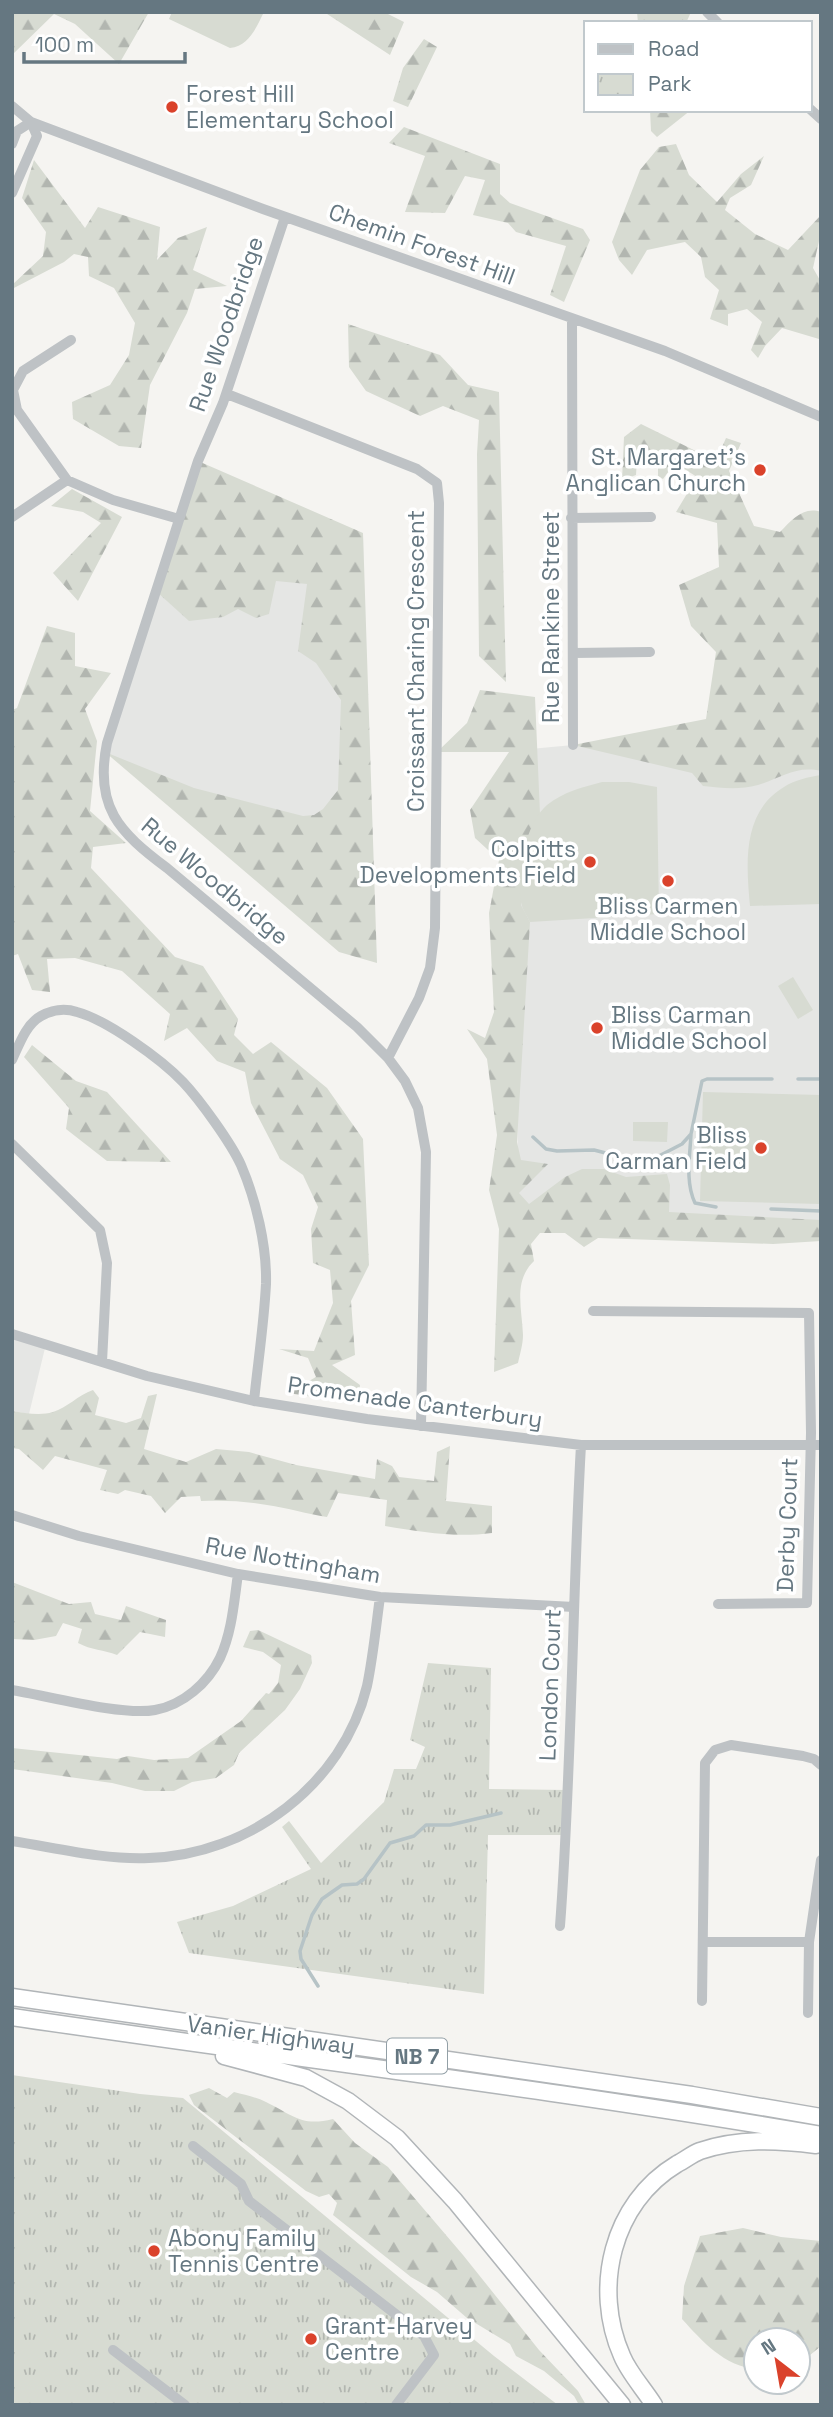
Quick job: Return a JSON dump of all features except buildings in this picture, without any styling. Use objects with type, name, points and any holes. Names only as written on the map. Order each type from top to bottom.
[{"type":"highway","name":"Vanier Highway","points":[[12,1997],[692,2095],[821,2117]]},
{"type":"highway","name":"Vanier Highway","points":[[12,2017],[171,2042],[341,2062],[666,2109],[821,2136]]},
{"type":"highway","points":[[171,2042],[306,2078],[348,2101],[397,2138],[455,2201],[622,2405]]},
{"type":"highway","points":[[654,2405],[622,2357],[611,2323],[608,2284],[615,2239],[633,2205],[660,2175],[699,2151],[739,2143],[775,2140],[821,2145]]},
{"type":"street","name":"Chemin Forest Hill","points":[[12,106],[31,122],[285,217],[665,351],[821,417]]},
{"type":"street","points":[[12,145],[17,131],[31,122],[37,136],[12,192]]},
{"type":"street","name":"Rue Woodbridge","points":[[285,217],[227,394],[198,461],[107,743],[102,768],[104,792],[112,813],[135,845],[167,868],[356,1027],[388,1058],[405,1081],[418,1108],[426,1152],[421,1426]]},
{"type":"street","name":"Rue Rankine Street","points":[[572,319],[573,745]]},
{"type":"street","points":[[71,340],[23,372],[13,390],[18,410],[67,480],[113,500],[179,519]]},
{"type":"street","name":"Croissant Charing Crescent","points":[[227,394],[417,469],[437,483],[439,517],[435,928],[430,968],[419,998],[388,1058]]},
{"type":"street","points":[[12,517],[67,480]]},
{"type":"street","points":[[571,518],[651,517]]},
{"type":"street","points":[[574,653],[649,652]]},
{"type":"street","points":[[12,1060],[26,1030],[39,1017],[59,1010],[77,1012],[136,1044],[182,1080],[205,1109],[240,1163],[256,1212],[261,1239],[266,1282],[254,1401]]},
{"type":"street","points":[[12,1144],[100,1230],[107,1263],[102,1362]]},
{"type":"street","points":[[593,1311],[809,1313],[816,1445]]},
{"type":"street","name":"Promenade Canterbury","points":[[12,1334],[147,1376],[254,1401],[421,1426],[582,1445],[816,1445]]},
{"type":"street","name":"London Court","points":[[560,1926],[567,1825],[582,1445]]},
{"type":"street","name":"Derby Court","points":[[718,1604],[807,1603],[816,1445]]},
{"type":"street","name":"Rue Nottingham","points":[[12,1515],[79,1536],[238,1574],[380,1597],[574,1607]]},
{"type":"street","points":[[12,1690],[124,1710],[155,1710],[187,1696],[203,1684],[214,1671],[221,1656],[232,1614],[238,1574]]},
{"type":"street","points":[[12,1841],[133,1858],[181,1856],[225,1843],[279,1814],[319,1777],[337,1752],[358,1712],[366,1686],[380,1597]]},
{"type":"street","points":[[702,2001],[704,1770],[709,1756],[715,1750],[731,1745],[803,1756],[814,1759],[821,1765]]},
{"type":"street","points":[[808,2013],[809,1942],[821,1860]]},
{"type":"street","points":[[703,1942],[809,1942]]},
{"type":"street","points":[[193,2146],[241,2184],[249,2201],[424,2336],[433,2355],[396,2405]]},
{"type":"street","points":[[113,2350],[185,2405]]},
{"type":"shaded area","points":[[363,533],[366,928],[105,752],[157,592]]},
{"type":"shaded area","name":"Bliss Carmen Middle School","points":[[573,745],[821,753],[821,1228],[519,1206],[509,751]]},
{"type":"shaded area","points":[[12,1334],[46,1344],[29,1414],[12,1411]]},
{"type":"green space","points":[[12,12],[149,12],[119,64],[75,24],[54,14],[12,55]]},
{"type":"green space","points":[[172,12],[264,12],[247,40],[230,48],[169,19]]},
{"type":"green space","points":[[324,12],[384,12],[404,22],[390,55]]},
{"type":"green space","points":[[637,12],[691,12],[687,21],[638,21]]},
{"type":"green space","points":[[424,39],[437,47],[408,107],[393,101],[403,68]]},
{"type":"green space","points":[[650,112],[688,112],[657,137],[651,131]]},
{"type":"green space","points":[[404,127],[500,164],[500,194],[510,203],[583,229],[590,240],[564,302],[550,295],[566,246],[516,232],[508,223],[473,215],[485,180],[465,176],[445,213],[405,212],[425,156],[389,143]]},
{"type":"green space","points":[[676,144],[689,175],[717,202],[741,174],[764,156],[751,185],[730,198],[725,210],[755,234],[788,250],[821,215],[821,232],[813,268],[821,282],[819,339],[782,328],[758,358],[751,350],[762,322],[747,309],[728,314],[728,326],[710,319],[719,290],[705,277],[701,257],[685,242],[647,250],[632,275],[619,260],[612,242],[640,170],[659,147]]},
{"type":"green space","points":[[34,160],[85,228],[98,207],[160,227],[157,260],[178,238],[207,227],[193,270],[227,286],[195,289],[187,313],[150,385],[141,448],[119,446],[73,419],[72,402],[110,385],[129,355],[135,323],[114,288],[89,276],[88,257],[74,254],[12,289],[12,285],[43,256],[46,232],[22,198]]},
{"type":"green space","points":[[348,324],[440,355],[468,385],[499,392],[506,682],[479,656],[479,420],[443,406],[420,416],[366,391],[349,367]]},
{"type":"green space","points":[[641,424],[716,461],[726,438],[741,443],[729,471],[754,526],[780,532],[803,513],[821,512],[821,771],[796,771],[744,788],[703,786],[692,773],[573,745],[706,719],[716,652],[691,626],[679,585],[719,567],[717,523],[676,512],[697,477],[675,463],[663,479],[658,476],[658,460],[637,459],[636,475],[622,480],[624,437]]},
{"type":"green space","points":[[198,461],[363,533],[377,963],[339,952],[105,752],[194,788],[303,816],[314,815],[323,809],[338,790],[341,700],[316,663],[298,651],[307,584],[276,581],[269,614],[256,618],[238,609],[223,617],[189,621],[157,592]]},
{"type":"green space","points":[[72,489],[122,517],[78,601],[53,573],[101,523],[83,512],[51,506]]},
{"type":"green space","points":[[47,626],[75,633],[75,666],[111,673],[85,709],[97,741],[90,811],[126,843],[93,847],[91,868],[175,957],[203,966],[238,1019],[234,1035],[253,1054],[271,1042],[327,1088],[363,1139],[369,1265],[351,1301],[355,1355],[332,1365],[360,1385],[358,1404],[288,1393],[316,1377],[308,1358],[279,1349],[314,1351],[333,1303],[330,1270],[313,1263],[311,1229],[318,1207],[303,1175],[280,1159],[251,1103],[245,1072],[217,1061],[187,1028],[164,1041],[170,1014],[122,971],[75,958],[47,959],[50,992],[32,990],[18,954],[12,956],[12,710],[17,708]]},
{"type":"green space","points":[[480,690],[535,697],[540,814],[525,847],[521,905],[530,922],[517,1142],[521,1160],[548,1164],[519,1193],[529,1204],[565,1177],[582,1169],[604,1169],[626,1177],[667,1174],[670,1185],[669,1212],[821,1220],[821,1241],[773,1244],[598,1238],[584,1247],[565,1233],[540,1233],[531,1244],[534,1261],[527,1269],[521,1286],[523,1338],[518,1363],[494,1372],[499,1229],[489,1190],[497,1135],[487,1059],[467,1029],[485,1038],[494,1012],[489,913],[499,860],[475,838],[470,810],[509,752],[437,752],[467,723]]},
{"type":"green space","points":[[821,775],[821,904],[750,906],[748,856],[754,824],[760,810],[770,798],[788,785]]},
{"type":"green space","name":"Colpitts Developments Field","points":[[602,782],[629,782],[657,787],[659,914],[530,922],[522,905],[520,878],[524,850],[533,824],[539,813],[553,800],[573,790]]},
{"type":"green space","points":[[793,977],[813,1010],[798,1019],[778,986]]},
{"type":"green space","points":[[32,1045],[76,1081],[107,1092],[171,1162],[107,1161],[66,1129],[69,1108],[24,1057]]},
{"type":"green space","name":"Bliss Carman Field","points":[[703,1092],[821,1095],[821,1204],[700,1201]]},
{"type":"green space","points":[[633,1122],[668,1122],[667,1142],[633,1141]]},
{"type":"green space","points":[[93,1390],[99,1398],[95,1415],[126,1423],[141,1418],[148,1396],[157,1394],[144,1449],[186,1462],[216,1449],[249,1452],[296,1465],[375,1479],[377,1459],[392,1466],[399,1477],[434,1481],[437,1452],[450,1446],[446,1501],[492,1506],[492,1533],[452,1535],[385,1526],[387,1500],[338,1493],[327,1517],[275,1506],[201,1501],[200,1496],[181,1497],[165,1513],[151,1496],[125,1490],[118,1494],[100,1490],[107,1470],[55,1456],[43,1470],[19,1449],[12,1448],[12,1411],[38,1414],[53,1412]]},
{"type":"green space","points":[[12,1582],[69,1604],[91,1602],[95,1614],[121,1620],[126,1606],[166,1620],[165,1637],[140,1632],[117,1655],[78,1643],[82,1629],[63,1623],[56,1636],[34,1640],[12,1639]]},
{"type":"green space","points":[[258,1630],[311,1655],[312,1663],[300,1689],[285,1710],[239,1753],[234,1765],[216,1778],[192,1782],[174,1791],[145,1791],[112,1783],[12,1769],[12,1748],[117,1759],[128,1756],[154,1760],[188,1758],[241,1721],[278,1683],[281,1665],[263,1652],[243,1647],[250,1631]]},
{"type":"green space","points":[[428,1663],[491,1668],[489,1789],[568,1790],[566,1835],[488,1835],[484,1994],[189,1953],[177,1922],[233,1906],[311,1869],[282,1827],[289,1821],[321,1863],[384,1802],[394,1769],[416,1769],[425,1747],[410,1740]]},
{"type":"green space","points":[[12,2075],[183,2098],[494,2356],[558,2405],[12,2405]]},
{"type":"green space","points":[[209,2088],[227,2098],[234,2092],[258,2099],[305,2121],[333,2119],[355,2143],[388,2167],[539,2350],[578,2391],[586,2405],[579,2405],[574,2396],[544,2371],[516,2356],[510,2344],[467,2318],[437,2292],[411,2277],[333,2215],[337,2203],[329,2194],[319,2197],[306,2191],[194,2105],[189,2095]]},
{"type":"green space","points":[[743,2228],[781,2237],[821,2241],[821,2346],[812,2353],[812,2326],[742,2326],[742,2366],[715,2352],[682,2319],[684,2286],[700,2236]]},
{"type":"waterway","points":[[533,1137],[546,1149],[557,1151],[594,1150],[621,1157],[655,1158],[682,1144],[691,1134],[702,1081],[772,1079]]},
{"type":"waterway","points":[[798,1079],[821,1079]]},
{"type":"waterway","points":[[691,1134],[689,1169],[692,1195],[695,1203],[716,1207]]},
{"type":"waterway","points":[[771,1209],[821,1211]]},
{"type":"waterway","points":[[318,1986],[301,1959],[300,1951],[312,1915],[322,1899],[342,1885],[357,1884],[364,1879],[390,1843],[414,1836],[426,1825],[450,1825],[501,1813]]},
{"type":"place","name":"Forest Hill Elementary School","points":[[172,107]]},
{"type":"place","name":"St. Margaret's Anglican Church","points":[[760,470]]},
{"type":"place","name":"Colpitts Developments Field","points":[[590,862]]},
{"type":"place","name":"Bliss Carmen Middle School","points":[[668,881]]},
{"type":"place","name":"Bliss Carman Middle School","points":[[597,1028]]},
{"type":"place","name":"Bliss Carman Field","points":[[761,1148]]},
{"type":"place","name":"Abony Family Tennis Centre","points":[[154,2251]]},
{"type":"place","name":"Grant-Harvey Centre","points":[[311,2339]]}]
